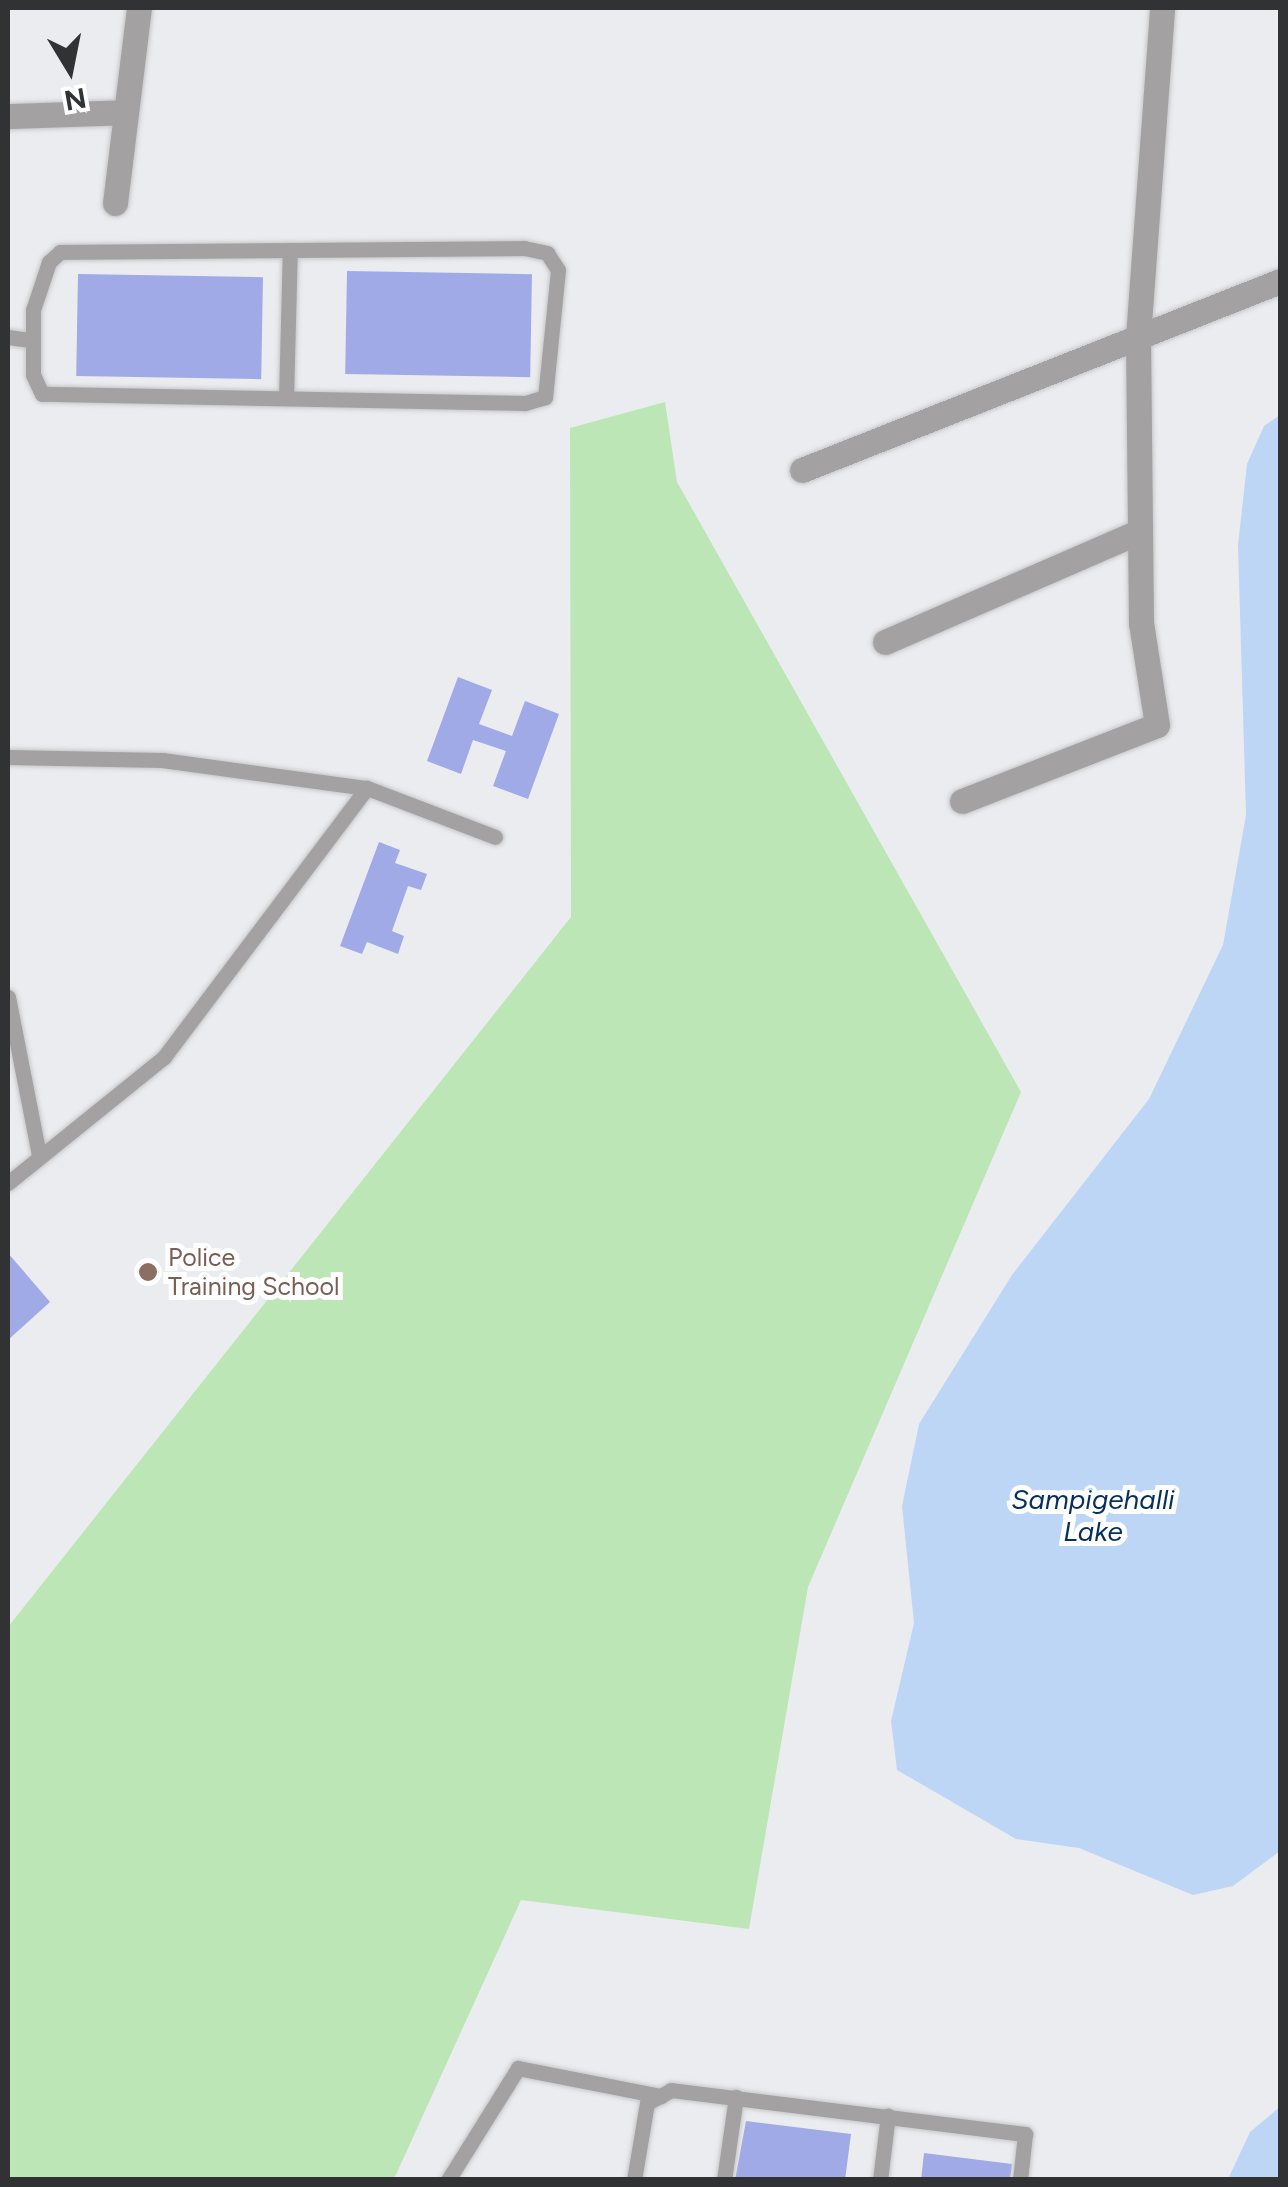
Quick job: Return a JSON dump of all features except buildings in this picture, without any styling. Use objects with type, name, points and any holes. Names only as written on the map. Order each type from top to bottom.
[{"type":"street","points":[[115,203],[139,8]]},
{"type":"street","points":[[962,800],[1157,726],[1142,623],[1138,337],[1162,8]]},
{"type":"street","points":[[8,116],[126,112]]},
{"type":"street","points":[[802,470],[1280,280]]},
{"type":"street","points":[[885,642],[1138,532]]},
{"type":"lane","points":[[524,248],[548,254],[558,270],[546,397],[525,404],[42,394],[33,375],[30,340],[40,281],[60,252],[290,250],[524,248]]},
{"type":"lane","points":[[286,398],[290,250]]},
{"type":"lane","points":[[8,337],[30,340]]},
{"type":"lane","points":[[8,757],[162,760],[367,788],[495,837]]},
{"type":"lane","points":[[8,1183],[164,1056],[367,788]]},
{"type":"lane","points":[[8,997],[38,1156]]},
{"type":"lane","points":[[448,2180],[518,2068],[661,2096]]},
{"type":"lane","points":[[634,2180],[646,2103],[671,2090],[1024,2134],[1020,2180]]},
{"type":"lane","points":[[724,2180],[736,2098]]},
{"type":"lane","points":[[880,2180],[888,2116]]},
{"type":"green space","points":[[665,402],[677,482],[1021,1092],[808,1587],[749,1929],[521,1900],[394,2179],[8,2179],[8,1627],[571,917],[570,428]]},
{"type":"water","name":"Sampigehalli Lake","points":[[1280,415],[1280,1851],[1233,1886],[1193,1895],[1079,1848],[1016,1839],[897,1770],[891,1721],[914,1623],[902,1506],[919,1424],[1012,1275],[1149,1099],[1223,945],[1246,815],[1238,545],[1247,464],[1264,426]]},
{"type":"water","points":[[1280,2107],[1280,2179],[1228,2179],[1250,2132]]},
{"type":"place","name":"Police Training School","points":[[148,1272]]}]
